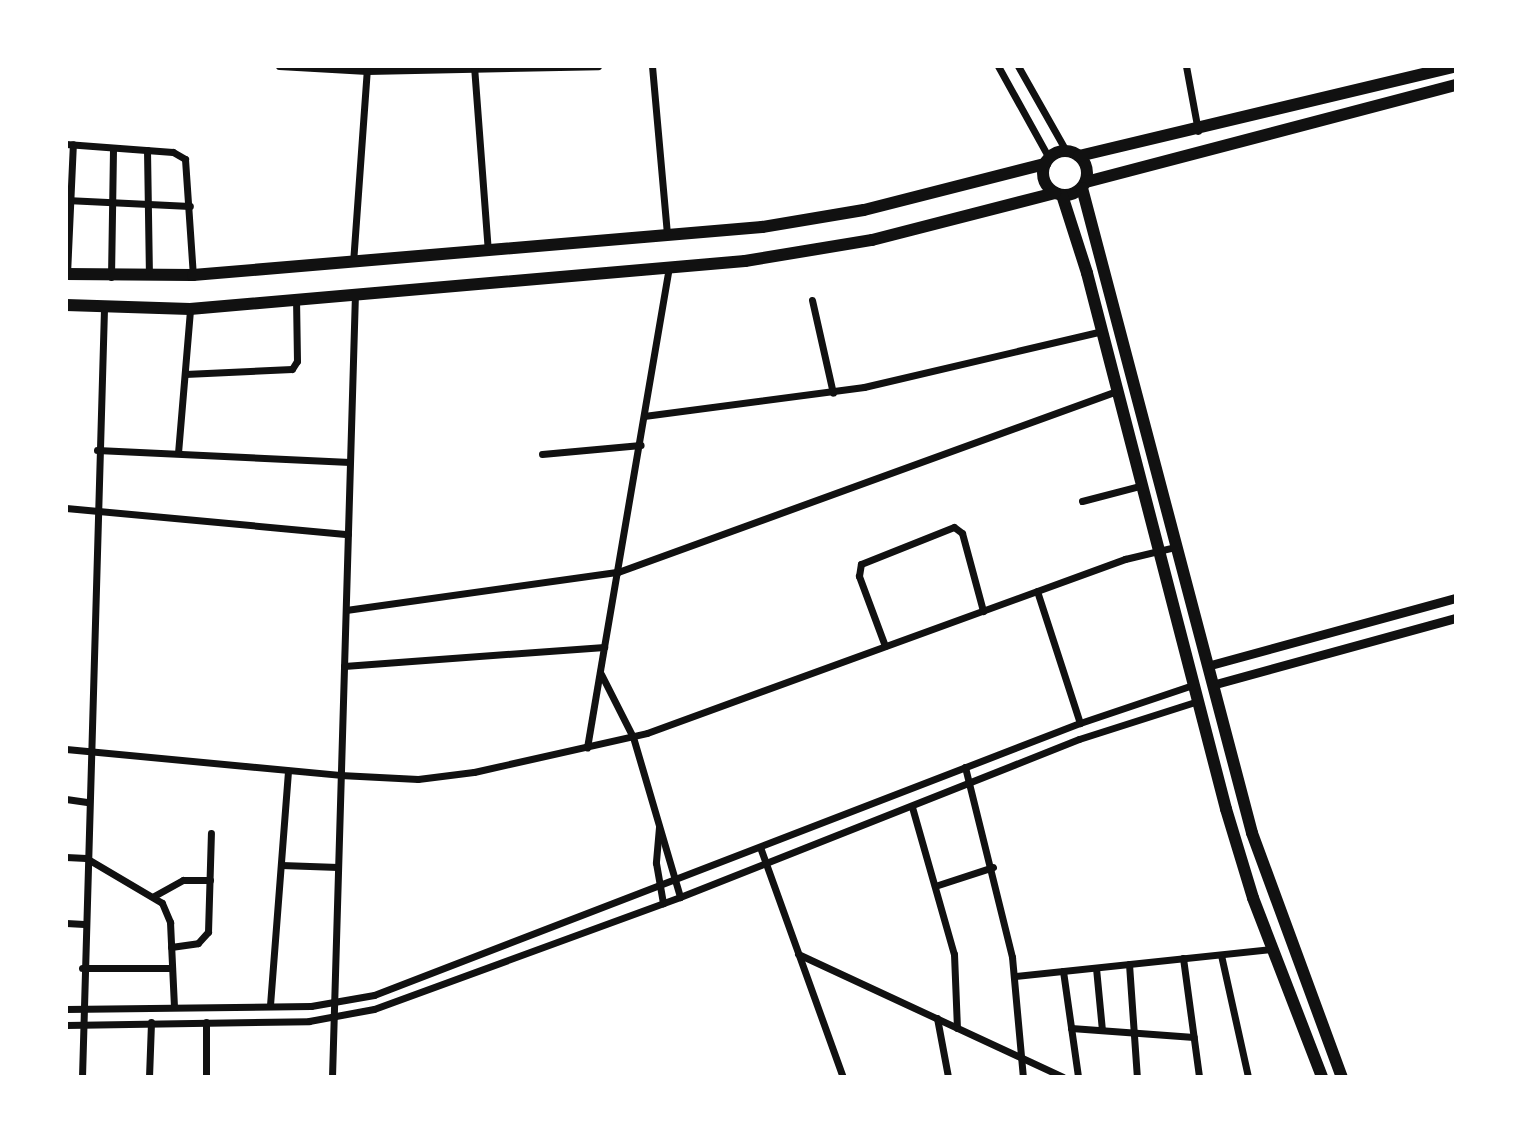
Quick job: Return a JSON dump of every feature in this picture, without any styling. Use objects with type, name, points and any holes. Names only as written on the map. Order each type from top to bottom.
[{"type":"highway","points":[[1079,156],[1246,120],[1456,67]]},
{"type":"highway","points":[[66,305],[190,309],[670,266],[846,245],[1058,194],[1275,129],[1456,85]]},
{"type":"highway","points":[[1271,113],[1275,129]]},
{"type":"highway","points":[[1246,120],[1250,136]]},
{"type":"highway","points":[[66,274],[111,277],[193,275],[667,235],[824,218],[1047,161],[1066,151],[1079,156],[1085,163],[1084,185],[1175,547],[1252,833],[1342,1077]]},
{"type":"highway","points":[[1047,161],[1044,180],[1058,194],[1102,331],[1140,486],[1234,836],[1322,1077]]},
{"type":"highway","points":[[1234,836],[1252,833]]},
{"type":"street","points":[[279,66],[598,66]]},
{"type":"street","points":[[652,66],[667,235]]},
{"type":"street","points":[[998,66],[1047,161]]},
{"type":"street","points":[[1018,66],[1066,151]]},
{"type":"street","points":[[1186,66],[1198,131]]},
{"type":"street","points":[[474,67],[488,251]]},
{"type":"street","points":[[353,263],[367,68]]},
{"type":"street","points":[[66,274],[70,144],[173,152],[185,159],[193,275]]},
{"type":"street","points":[[111,277],[113,148]]},
{"type":"street","points":[[147,150],[149,277]]},
{"type":"street","points":[[69,200],[190,206]]},
{"type":"street","points":[[587,748],[670,266]]},
{"type":"street","points":[[332,1077],[355,293]]},
{"type":"street","points":[[185,374],[292,369],[297,361],[296,299]]},
{"type":"street","points":[[812,300],[833,393]]},
{"type":"street","points":[[82,1077],[82,968],[104,308]]},
{"type":"street","points":[[178,453],[190,309]]},
{"type":"street","points":[[644,416],[833,393],[1102,331]]},
{"type":"street","points":[[346,610],[618,572],[1117,391]]},
{"type":"street","points":[[542,454],[641,445]]},
{"type":"street","points":[[97,450],[350,462]]},
{"type":"street","points":[[1082,501],[1140,486]]},
{"type":"street","points":[[66,508],[348,534]]},
{"type":"street","points":[[885,646],[859,576],[861,564],[954,527],[962,533],[983,611]]},
{"type":"street","points":[[66,749],[340,775],[446,776],[633,737],[1037,591],[1175,547]]},
{"type":"street","points":[[1037,591],[1080,723]]},
{"type":"street","points":[[1207,666],[1456,598]]},
{"type":"street","points":[[1212,685],[1456,618]]},
{"type":"street","points":[[344,666],[604,647]]},
{"type":"street","points":[[601,674],[633,737],[680,897]]},
{"type":"street","points":[[66,1009],[333,1005],[395,988],[1080,723],[1193,685]]},
{"type":"street","points":[[1153,698],[1158,713]]},
{"type":"street","points":[[66,1025],[334,1019],[680,897],[969,783],[1198,701]]},
{"type":"street","points":[[965,767],[993,867],[1015,976],[1023,1077]]},
{"type":"street","points":[[270,1005],[288,771]]},
{"type":"street","points":[[66,799],[87,802]]},
{"type":"street","points":[[912,807],[954,954],[957,1028]]},
{"type":"street","points":[[659,827],[655,850],[663,903]]},
{"type":"street","points":[[171,947],[193,945],[206,937],[211,833]]},
{"type":"street","points":[[760,847],[843,1077]]},
{"type":"street","points":[[66,857],[86,858],[154,896],[167,912],[174,1006]]},
{"type":"street","points":[[281,865],[338,867]]},
{"type":"street","points":[[935,886],[993,867]]},
{"type":"street","points":[[154,896],[183,880],[210,880]]},
{"type":"street","points":[[66,923],[84,924]]},
{"type":"street","points":[[1015,976],[1273,949]]},
{"type":"street","points":[[798,954],[1063,1077]]},
{"type":"street","points":[[1221,955],[1248,1077]]},
{"type":"street","points":[[1183,958],[1199,1077]]},
{"type":"street","points":[[1129,964],[1137,1077]]},
{"type":"street","points":[[82,968],[172,968]]},
{"type":"street","points":[[1096,968],[1102,1030]]},
{"type":"street","points":[[1063,971],[1078,1077]]},
{"type":"street","points":[[937,1018],[948,1077]]},
{"type":"street","points":[[149,1077],[151,1022]]},
{"type":"street","points":[[206,1022],[206,1077]]},
{"type":"street","points":[[1071,1028],[1194,1037]]}]
